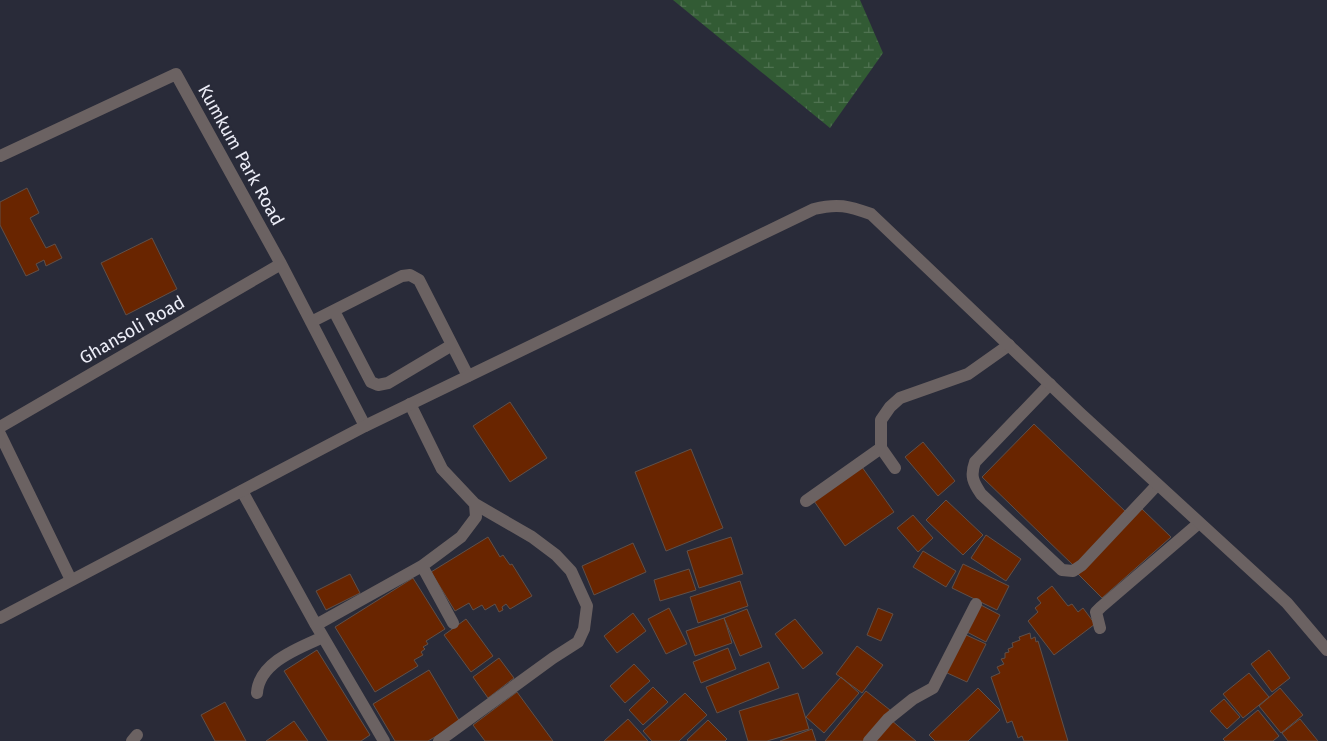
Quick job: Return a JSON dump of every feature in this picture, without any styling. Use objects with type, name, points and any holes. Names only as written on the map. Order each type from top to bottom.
[{"type":"street","name":"Kumkum Park Road","points":[[0,156],[176,74],[281,264],[365,426]]},
{"type":"street","points":[[0,618],[410,404],[814,209],[828,206],[847,206],[870,214],[1157,485],[1286,603],[1327,650]]},
{"type":"street","name":"Ghansoli Road","points":[[0,427],[281,264]]},
{"type":"street","points":[[311,322],[402,276],[413,276],[418,280],[468,376]]},
{"type":"street","points":[[334,311],[370,382],[378,384],[388,383],[452,345]]},
{"type":"street","points":[[895,468],[881,448],[881,420],[890,407],[900,398],[968,374],[1009,345]]},
{"type":"street","points":[[1050,384],[975,462],[972,471],[973,482],[981,494],[1062,570],[1073,571],[1082,565],[1157,485]]},
{"type":"street","points":[[410,404],[442,469],[475,504],[532,537],[556,555],[571,572],[587,606],[584,629],[578,642],[439,741]]},
{"type":"street","points":[[0,434],[71,580]]},
{"type":"street","points":[[806,501],[881,448]]},
{"type":"street","points":[[242,490],[316,625],[384,741]]},
{"type":"street","points":[[316,625],[422,566],[461,537],[476,517],[475,504]]},
{"type":"street","points":[[1100,628],[1096,612],[1199,523]]},
{"type":"street","points":[[422,566],[453,623]]},
{"type":"street","points":[[869,741],[888,719],[913,699],[933,688],[976,604]]},
{"type":"street","points":[[257,693],[257,685],[265,671],[296,650],[323,637]]},
{"type":"green space","points":[[673,0],[860,0],[883,53],[830,128]]},
{"type":"building","points":[[27,188],[39,213],[30,218],[46,248],[55,244],[62,258],[46,266],[44,260],[36,264],[39,270],[26,276],[0,225],[0,202]]},
{"type":"building","points":[[152,238],[177,289],[126,315],[101,263]]},
{"type":"building","points":[[510,402],[547,458],[510,482],[473,426]]},
{"type":"building","points":[[1034,424],[1126,512],[1074,566],[982,477]]},
{"type":"building","points":[[923,442],[955,481],[938,496],[905,457]]},
{"type":"building","points":[[691,449],[723,528],[666,551],[635,472]]},
{"type":"building","points":[[862,467],[894,512],[845,546],[814,501]]},
{"type":"building","points":[[946,500],[983,535],[963,555],[926,520]]},
{"type":"building","points":[[1142,509],[1171,537],[1102,598],[1078,574]]},
{"type":"building","points":[[913,515],[933,538],[918,552],[897,528]]},
{"type":"building","points":[[986,535],[1021,559],[1006,581],[971,558]]},
{"type":"building","points":[[488,537],[500,557],[503,555],[510,565],[512,564],[532,596],[510,609],[506,604],[502,607],[503,610],[499,612],[495,604],[485,610],[482,605],[473,610],[469,603],[455,611],[431,572]]},
{"type":"building","points":[[731,537],[743,574],[699,588],[687,551]]},
{"type":"building","points":[[633,543],[646,572],[594,595],[582,566]]},
{"type":"building","points":[[923,551],[956,571],[946,587],[913,567]]},
{"type":"building","points":[[963,564],[1009,586],[997,610],[952,588]]},
{"type":"building","points":[[689,569],[696,590],[660,601],[654,580]]},
{"type":"building","points":[[350,574],[360,593],[326,610],[316,591]]},
{"type":"building","points":[[413,578],[445,629],[426,641],[428,644],[423,647],[425,649],[421,652],[423,655],[414,660],[418,666],[375,692],[335,627]]},
{"type":"building","points":[[740,581],[748,606],[698,623],[690,597]]},
{"type":"building","points":[[1052,586],[1068,606],[1072,604],[1078,612],[1083,608],[1095,624],[1054,655],[1028,621],[1038,612],[1035,608],[1041,603],[1037,598]]},
{"type":"building","points":[[979,604],[1000,615],[986,642],[965,631]]},
{"type":"building","points":[[669,608],[687,644],[666,654],[648,619]]},
{"type":"building","points":[[878,608],[893,614],[881,641],[867,635]]},
{"type":"building","points":[[747,609],[762,647],[740,656],[724,618]]},
{"type":"building","points":[[633,613],[646,631],[617,653],[604,636]]},
{"type":"building","points":[[724,618],[732,643],[695,656],[686,631]]},
{"type":"building","points":[[466,619],[493,656],[471,672],[444,635]]},
{"type":"building","points":[[795,619],[823,653],[803,669],[775,634]]},
{"type":"building","points":[[1030,633],[1031,639],[1035,637],[1036,642],[1038,641],[1068,741],[1024,741],[1022,736],[1018,738],[1012,721],[1007,723],[991,677],[1000,673],[997,667],[1004,664],[1001,659],[1005,658],[1005,653],[1009,652],[1008,649],[1013,647],[1012,643],[1020,640],[1019,637]]},
{"type":"building","points":[[964,634],[986,644],[967,682],[945,672]]},
{"type":"building","points":[[857,646],[883,665],[862,693],[836,674]]},
{"type":"building","points":[[728,648],[736,669],[701,683],[693,662]]},
{"type":"building","points":[[317,650],[370,735],[361,741],[328,741],[284,671]]},
{"type":"building","points":[[1269,650],[1290,678],[1272,692],[1251,664]]},
{"type":"building","points":[[499,658],[514,678],[488,698],[473,677]]},
{"type":"building","points":[[769,662],[779,688],[717,713],[706,687]]},
{"type":"building","points":[[634,664],[650,681],[625,703],[610,686]]},
{"type":"building","points":[[429,670],[460,722],[428,741],[395,741],[373,704]]},
{"type":"building","points":[[1249,673],[1269,697],[1243,718],[1223,694]]},
{"type":"building","points":[[841,677],[859,693],[824,733],[806,717]]},
{"type":"building","points":[[653,687],[668,702],[643,725],[629,710]]},
{"type":"building","points":[[978,688],[1000,710],[968,741],[935,741],[929,735]]},
{"type":"building","points":[[1280,688],[1303,715],[1281,733],[1259,706]]},
{"type":"building","points":[[866,691],[890,710],[864,741],[825,741]]},
{"type":"building","points":[[517,692],[553,741],[485,741],[473,725]]},
{"type":"building","points":[[685,693],[707,715],[679,741],[652,741],[643,731]]},
{"type":"building","points":[[798,693],[809,729],[767,741],[748,741],[739,711]]},
{"type":"building","points":[[1224,699],[1240,717],[1227,729],[1210,711]]},
{"type":"building","points":[[225,702],[246,741],[215,741],[201,715]]},
{"type":"building","points":[[1258,710],[1279,736],[1273,741],[1225,741],[1223,739]]},
{"type":"building","points":[[628,719],[648,741],[604,741]]},
{"type":"building","points":[[1300,719],[1318,741],[1288,741],[1282,733]]},
{"type":"building","points":[[708,720],[727,739],[725,741],[687,740]]},
{"type":"building","points":[[891,720],[916,741],[874,741]]},
{"type":"building","points":[[294,721],[308,741],[266,741]]},
{"type":"building","points":[[812,729],[816,741],[780,741]]}]
